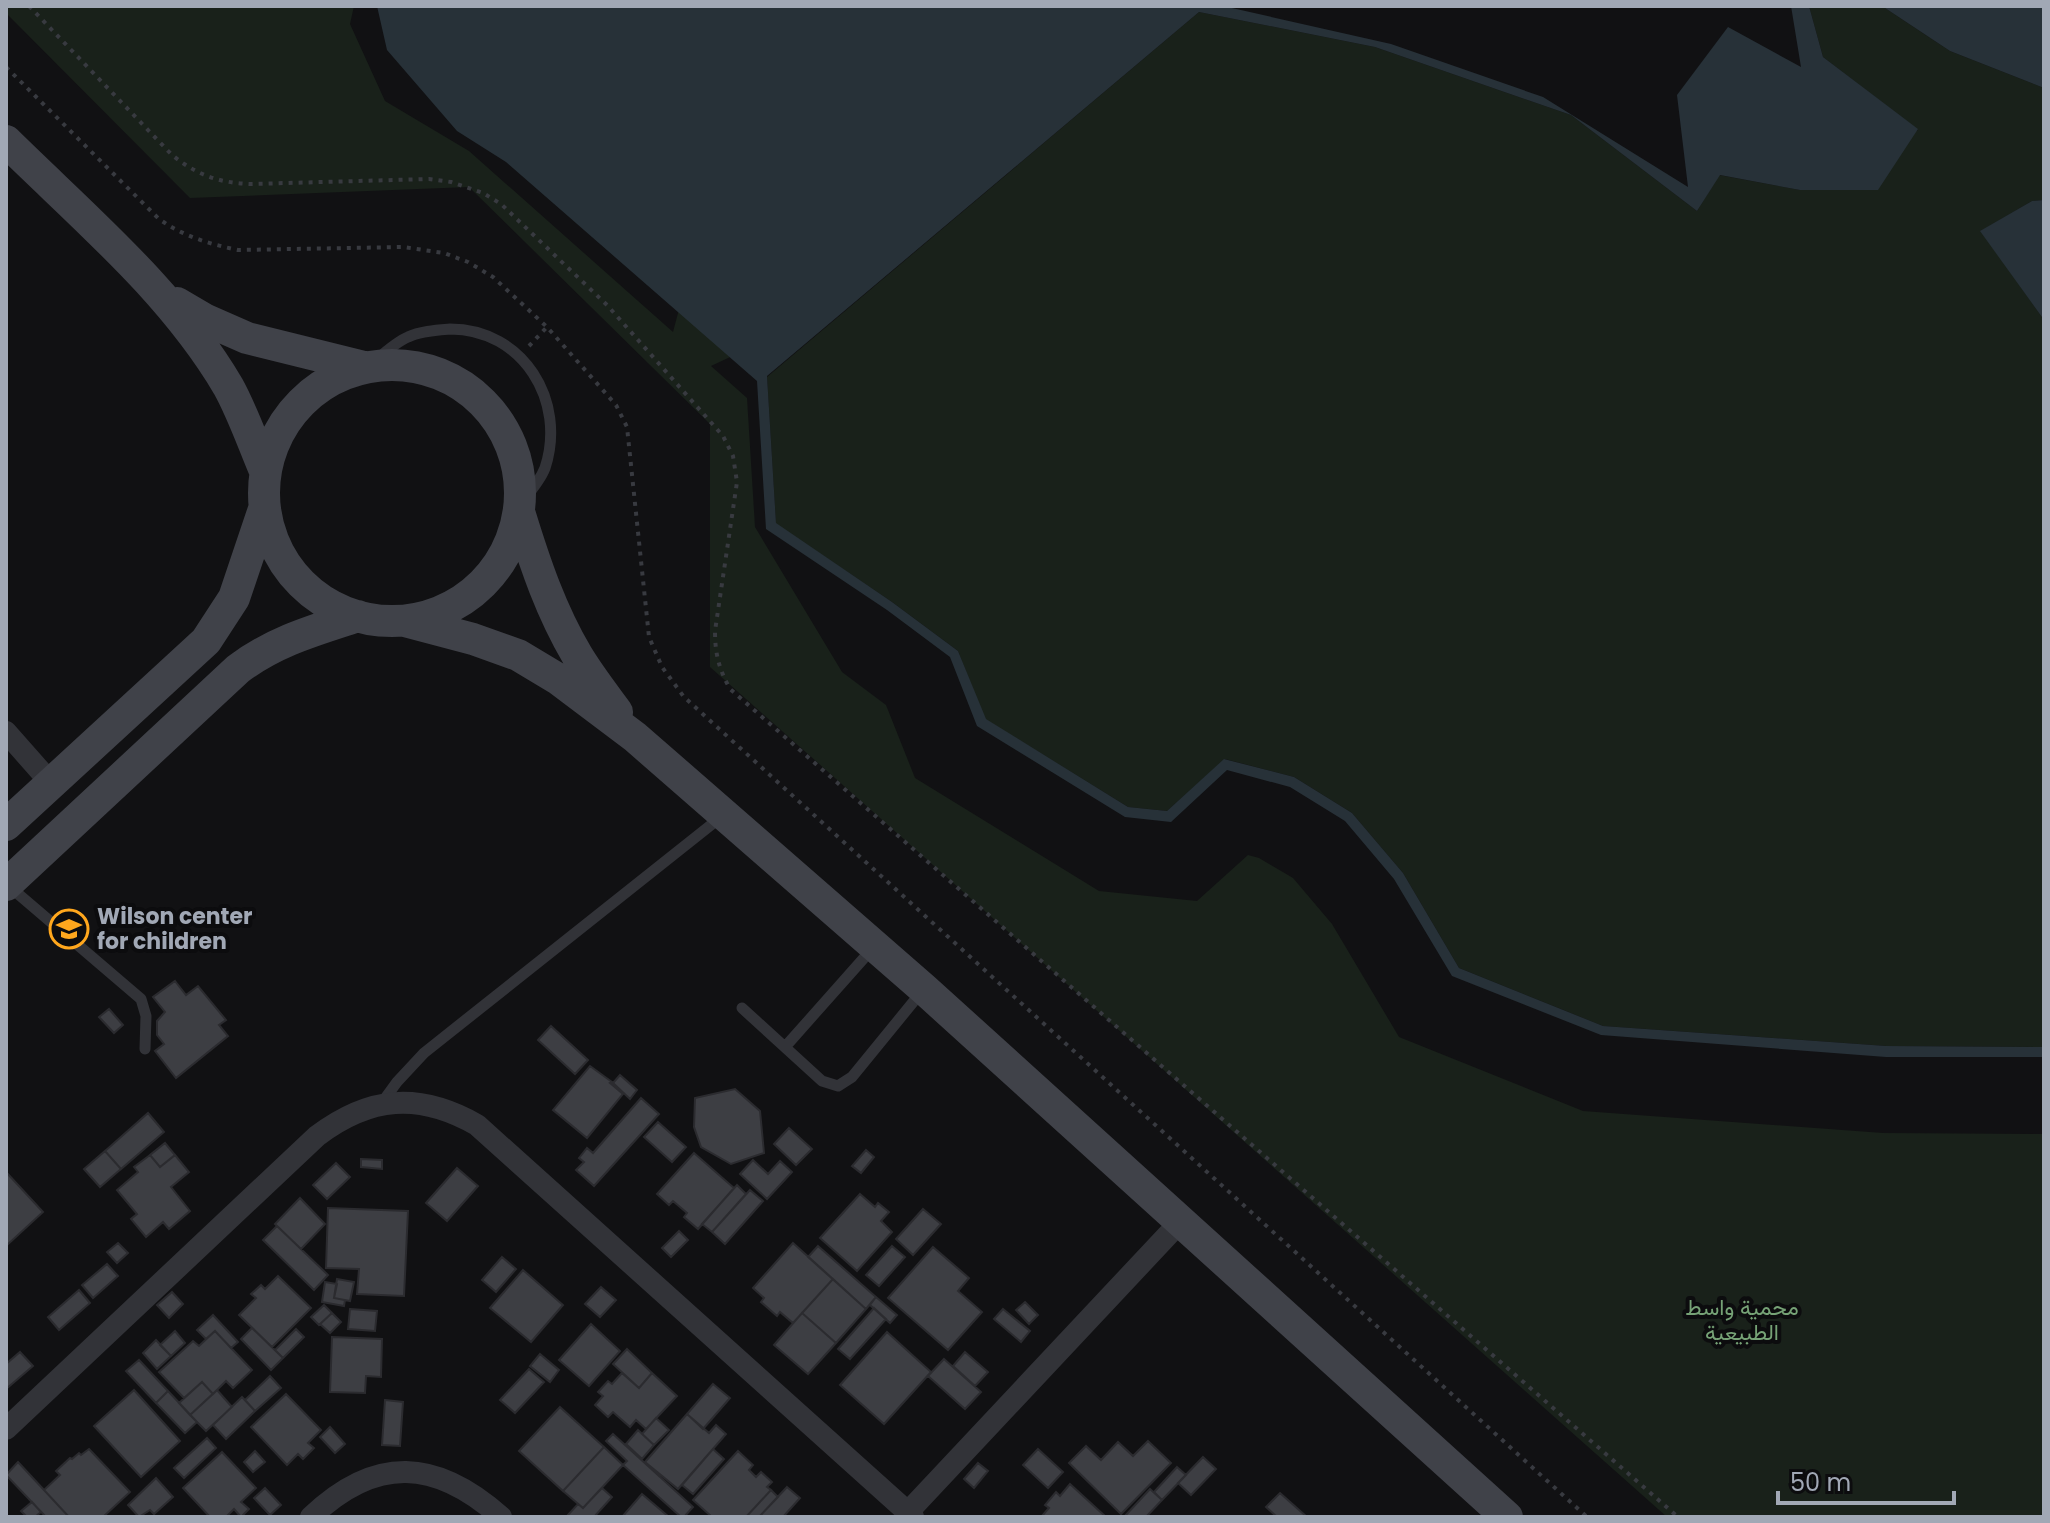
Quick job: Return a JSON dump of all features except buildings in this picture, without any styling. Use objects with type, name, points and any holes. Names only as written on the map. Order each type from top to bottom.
[{"type":"main road","points":[[6,141],[160,293],[211,359],[229,388],[265,471]]},
{"type":"main road","points":[[160,293],[232,333],[366,366]]},
{"type":"main road","points":[[520,509],[510,547],[492,575],[467,598],[437,613],[405,621],[381,621],[330,605],[305,587],[286,565],[272,538],[264,509],[265,471],[274,441],[288,416],[308,395],[332,379],[366,366],[395,364],[446,377],[468,391],[503,430],[514,453],[520,509],[538,575],[567,638],[635,737]]},
{"type":"main road","points":[[6,877],[17,839],[7,824],[206,641],[234,598],[264,509]]},
{"type":"main road","points":[[6,877],[238,669],[291,638],[358,616]]},
{"type":"main road","points":[[405,621],[518,655],[558,679],[635,737],[924,989],[1507,1517]]},
{"type":"street","points":[[6,732],[51,783]]},
{"type":"street","points":[[6,1429],[317,1136],[347,1116],[381,1104],[406,1102],[431,1105],[477,1125],[911,1515],[1181,1221]]},
{"type":"street","points":[[311,1517],[344,1489],[363,1480],[406,1472],[450,1480],[501,1517]]},
{"type":"lane","points":[[366,366],[405,338],[442,330],[467,331],[491,337],[519,355],[541,385],[551,421],[544,470],[520,509]]},
{"type":"lane","points":[[381,1104],[424,1053],[724,815]]},
{"type":"lane","points":[[6,877],[141,999],[146,1011],[145,1049]]},
{"type":"lane","points":[[785,1047],[874,945]]},
{"type":"lane","points":[[742,1008],[827,1085],[843,1084],[924,989]]},
{"type":"path","points":[[29,6],[172,155],[206,177],[227,183],[251,184],[429,179],[466,186],[501,204],[607,305],[712,421],[733,456],[737,482],[715,631],[715,653],[720,672],[730,689],[1678,1517]]},
{"type":"path","points":[[6,67],[159,219],[174,230],[211,245],[238,250],[403,247],[444,253],[468,262],[493,277],[547,327],[616,405],[627,427],[649,637],[662,667],[684,697],[1587,1517]]},
{"type":"path","points":[[519,355],[547,327]]},
{"type":"green space","name":"محمية واسط الطبيعية","points":[[6,6],[354,6],[350,24],[385,101],[469,151],[673,332],[682,298],[758,344],[711,366],[747,398],[755,527],[842,672],[886,705],[915,778],[1099,891],[1197,901],[1248,855],[1259,858],[1293,878],[1332,924],[1399,1037],[1583,1111],[1883,1133],[2044,1134],[2044,1517],[1667,1517],[710,667],[710,424],[469,187],[190,198],[6,13]]},
{"type":"green space","points":[[1809,6],[1882,6],[1950,51],[2044,88],[2044,200],[2032,201],[1981,231],[2044,320],[2044,1047],[1886,1046],[1603,1026],[1459,968],[1403,873],[1352,813],[1294,777],[1225,759],[1167,811],[1128,807],[985,719],[958,651],[892,602],[776,524],[767,377],[1199,12],[1375,47],[1571,115],[1697,211],[1719,175],[1800,190],[1918,130],[1823,57]]},
{"type":"shaded area","points":[[377,6],[1223,6],[1391,44],[1543,97],[1688,187],[1677,95],[1728,27],[1801,67],[1791,6],[1809,6],[1823,57],[1918,129],[1878,190],[1800,190],[1720,175],[1697,211],[1571,115],[1375,47],[1199,12],[767,376],[776,523],[958,651],[986,719],[1128,807],[1167,811],[1224,759],[1294,777],[1352,813],[1403,873],[1459,968],[1603,1026],[1886,1046],[2044,1047],[2044,1057],[1886,1057],[1601,1035],[1452,976],[1394,879],[1345,821],[1290,787],[1227,770],[1171,822],[1125,817],[977,726],[950,657],[887,610],[766,529],[757,381],[506,162],[457,131],[387,50]]},
{"type":"shaded area","points":[[1882,6],[2044,6],[2044,88],[1950,51]]},
{"type":"shaded area","points":[[2044,200],[2044,320],[1980,231],[2032,201]]},
{"type":"place","name":"Wilson center for children","points":[[69,929]]}]
